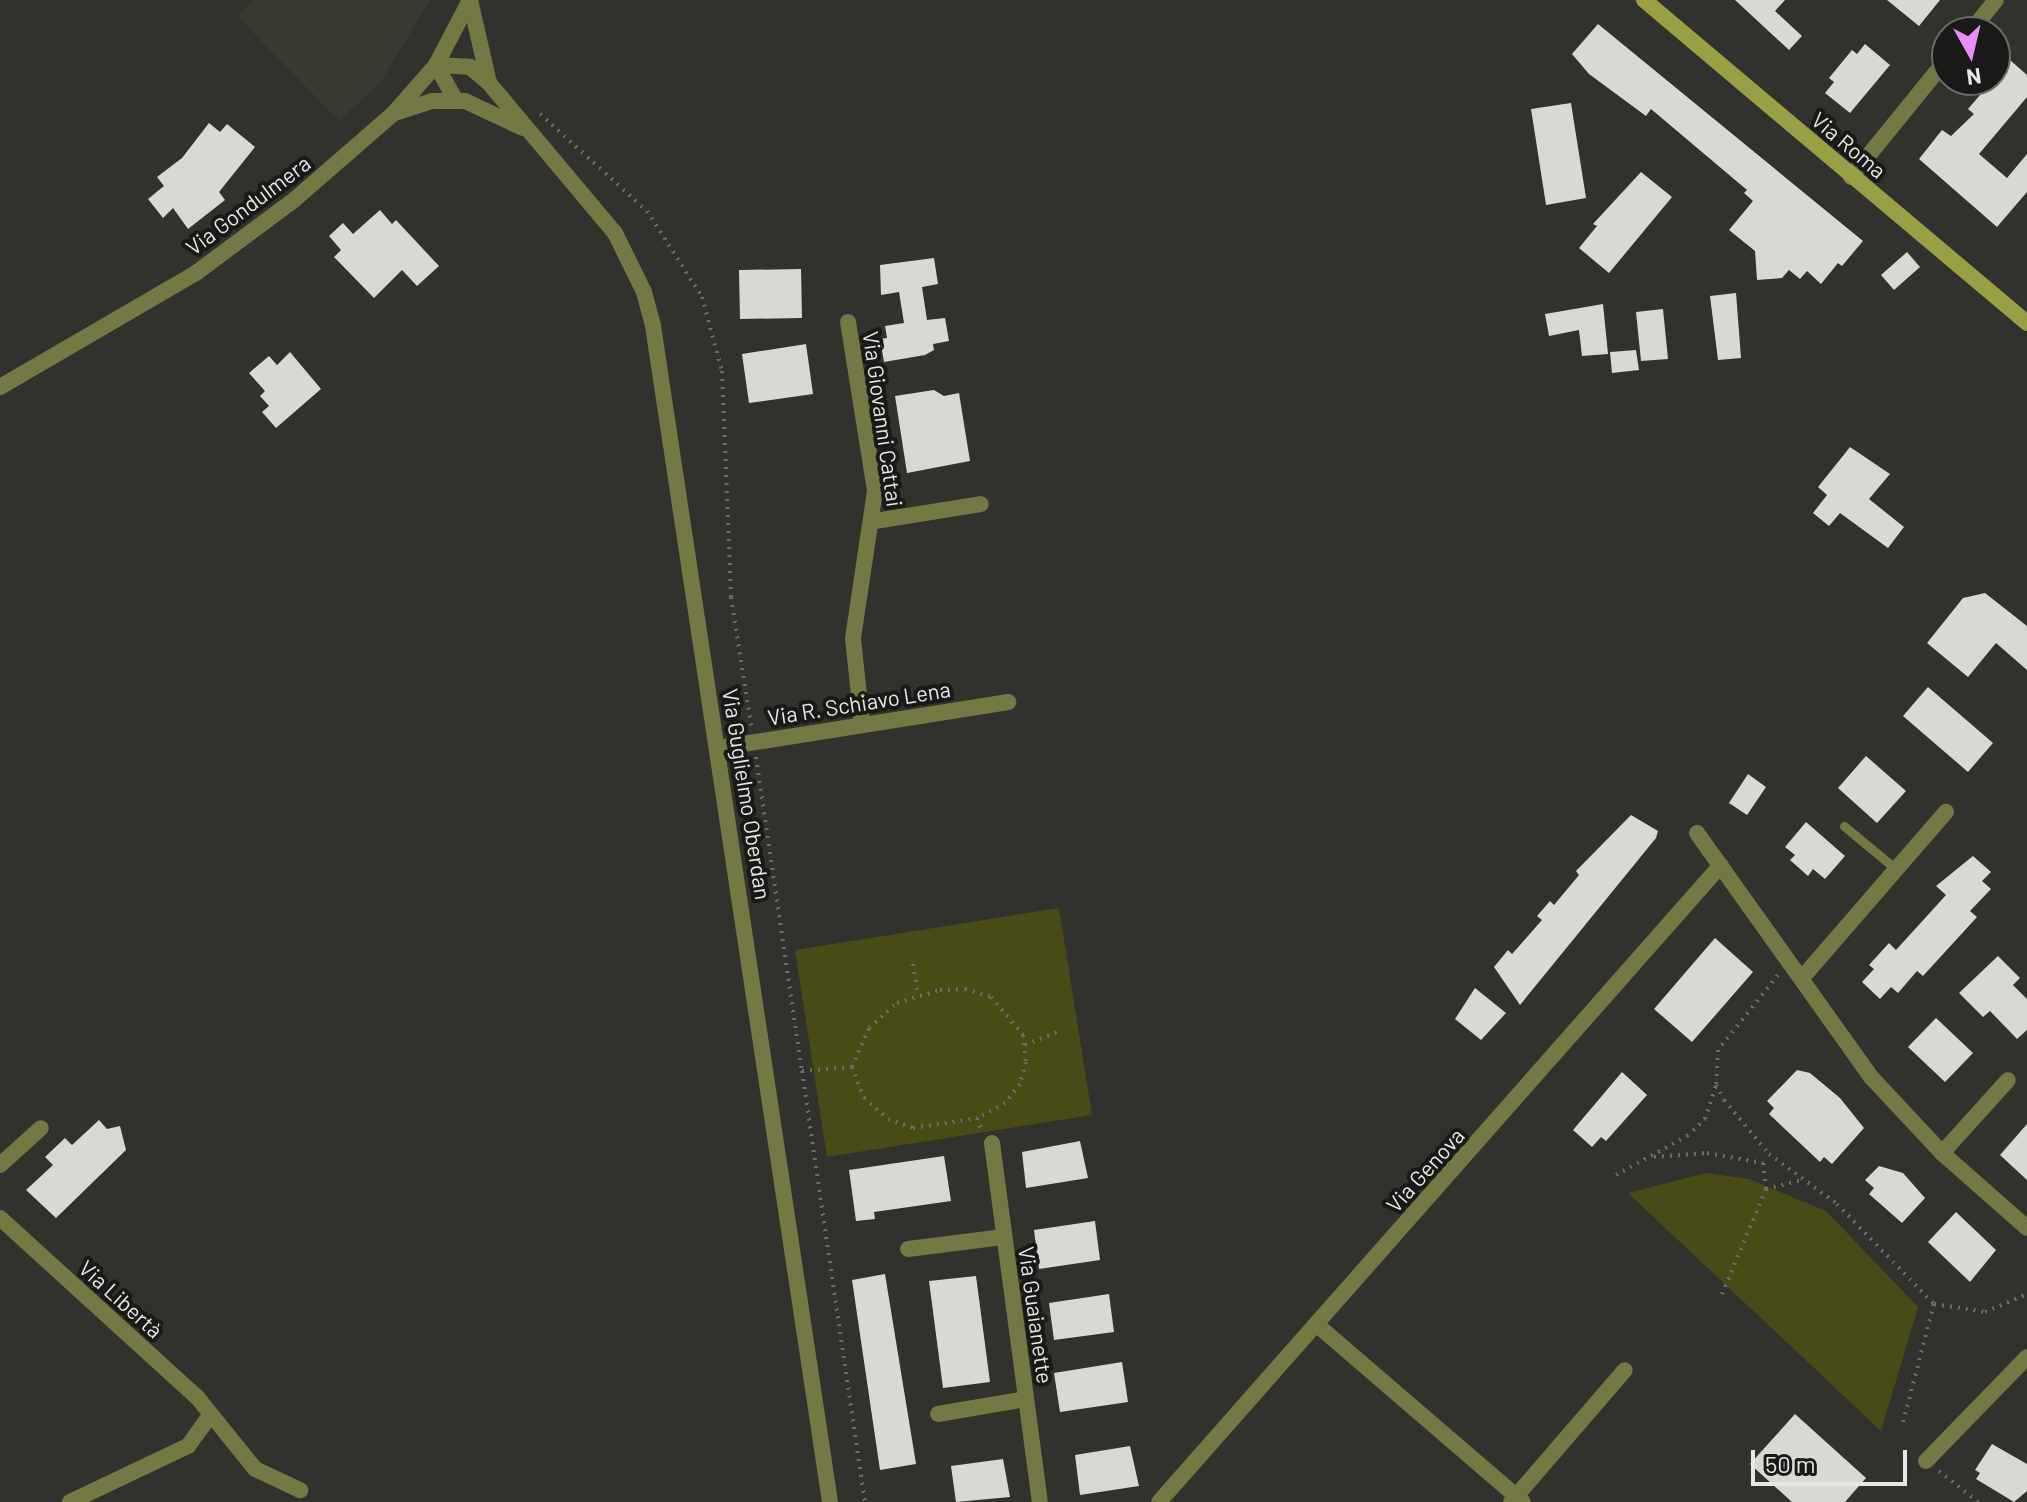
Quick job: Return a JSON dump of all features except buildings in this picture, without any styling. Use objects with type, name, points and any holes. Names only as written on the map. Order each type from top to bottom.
[{"type":"main road","name":"Via Roma","points":[[1644,0],[2027,323]]},
{"type":"street","name":"Via Gondulmera","points":[[0,387],[245,241],[393,114],[436,65],[470,0]]},
{"type":"street","name":"Via Guglielmo Oberdan","points":[[470,0],[489,83]]},
{"type":"street","points":[[1983,16],[1996,0]]},
{"type":"street","name":"Via Guglielmo Oberdan","points":[[436,65],[470,67],[489,83],[528,131],[594,202],[644,292],[718,748],[830,1502]]},
{"type":"street","points":[[436,65],[456,101]]},
{"type":"street","points":[[1851,177],[1931,79]]},
{"type":"street","name":"Via Guglielmo Oberdan","points":[[393,114],[432,101],[456,101],[528,131]]},
{"type":"street","name":"Via Giovanni Cattai","points":[[848,322],[875,491],[875,521],[853,638],[862,724]]},
{"type":"street","name":"Via Giovanni Cattai","points":[[875,521],[981,504]]},
{"type":"street","name":"Via R. Schiavo Lena","points":[[718,748],[1008,702]]},
{"type":"street","points":[[1802,978],[1946,812]]},
{"type":"street","points":[[1697,833],[1871,1077],[1942,1153],[2027,1228]]},
{"type":"street","name":"Via Genova","points":[[1159,1502],[1721,865]]},
{"type":"street","points":[[1942,1153],[2008,1080]]},
{"type":"street","points":[[0,1165],[41,1128]]},
{"type":"street","name":"Via Guaianette","points":[[992,1143],[1040,1502]]},
{"type":"street","name":"Via Libertà","points":[[0,1218],[197,1397],[255,1469],[300,1490]]},
{"type":"street","name":"Via Guaianette","points":[[908,1249],[1003,1237]]},
{"type":"street","points":[[1316,1324],[1517,1500],[1625,1370]]},
{"type":"street","points":[[1928,1463],[2027,1357]]},
{"type":"street","name":"Via Guaianette","points":[[938,1414],[1026,1399]]},
{"type":"street","points":[[70,1502],[188,1446],[210,1416]]},
{"type":"lane","points":[[1844,826],[1897,870]]},
{"type":"path","points":[[531,105],[647,211],[702,297],[722,371],[731,597],[865,1502]]},
{"type":"path","points":[[1616,1175],[1654,1157],[1705,1119],[1716,1085],[1725,1036],[1790,961]]},
{"type":"path","points":[[913,964],[918,995]]},
{"type":"path","points":[[965,989],[991,997],[1009,1013],[1025,1045],[1020,1084],[1005,1103],[977,1118],[913,1128],[888,1119],[864,1098],[852,1067],[869,1028],[881,1013],[918,995],[965,989]]},
{"type":"path","points":[[1025,1045],[1059,1031]]},
{"type":"path","points":[[802,1071],[852,1067]]},
{"type":"path","points":[[1716,1085],[1769,1154],[1805,1180],[1875,1240],[1934,1304],[1985,1312],[2027,1294]]},
{"type":"path","points":[[977,1118],[992,1143]]},
{"type":"path","points":[[1654,1157],[1707,1153],[1763,1163]]},
{"type":"path","points":[[1722,1294],[1766,1189],[1763,1163],[1769,1154]]},
{"type":"path","points":[[1766,1189],[1805,1180]]},
{"type":"path","points":[[1903,1422],[1934,1304]]},
{"type":"path","points":[[1928,1463],[1978,1502]]},
{"type":"shaded area","points":[[253,0],[430,0],[381,82],[339,121],[237,16]]},
{"type":"shaded area","points":[[1059,908],[1092,1115],[827,1157],[795,950]]},
{"type":"shaded area","points":[[1706,1173],[1749,1179],[1826,1211],[1918,1307],[1881,1431],[1628,1193]]}]
